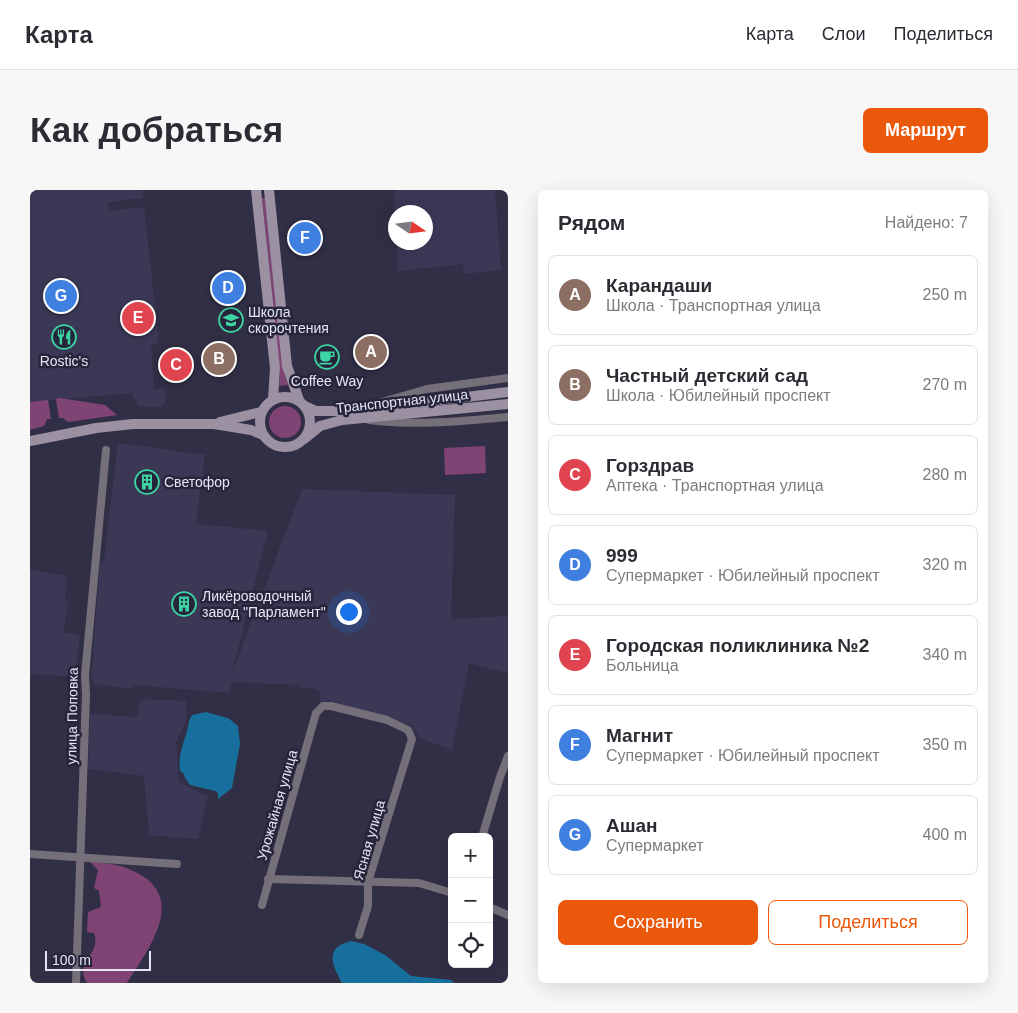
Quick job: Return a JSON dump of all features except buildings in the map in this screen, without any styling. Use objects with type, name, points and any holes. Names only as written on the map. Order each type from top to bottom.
[{"type":"street","points":[[256,190],[275,368],[273,399]]},
{"type":"street","points":[[30,441],[70,432],[119,425],[214,424],[251,430],[263,435],[273,444],[286,447],[292,446],[304,439],[308,433],[311,419],[302,403],[287,366],[269,190]]},
{"type":"street","points":[[356,415],[376,403],[428,389],[508,378]]},
{"type":"street","name":"Транспортная улица","points":[[304,439],[320,426],[356,415],[508,392]]},
{"type":"street","points":[[263,435],[260,420],[262,412],[273,399],[286,396],[302,403]]},
{"type":"street","name":"Транспортная улица","points":[[302,403],[316,410],[356,415],[508,404]]},
{"type":"street","points":[[214,424],[262,412]]},
{"type":"street","points":[[356,415],[392,423],[424,424],[508,417]]},
{"type":"street","name":"улица Поповка","points":[[76,983],[82,857],[85,675],[106,450]]},
{"type":"street","name":"Урожайная улица","points":[[262,905],[316,713],[323,706],[331,706],[400,725],[408,730],[412,739],[409,753]]},
{"type":"street","name":"Ясная улица","points":[[359,934],[368,906],[368,882],[409,753]]},
{"type":"street","points":[[483,833],[508,756]]},
{"type":"street","points":[[30,854],[177,864]]},
{"type":"street","points":[[268,879],[419,883],[448,892]]},
{"type":"street","points":[[493,909],[508,915]]},
{"type":"shaded area","points":[[30,190],[143,190],[143,198],[108,202],[109,211],[144,207],[159,343],[151,345],[154,390],[165,389],[166,401],[160,407],[138,406],[132,393],[30,402]]},
{"type":"shaded area","points":[[394,190],[495,190],[501,270],[464,274],[463,264],[398,271],[397,250],[433,250],[433,205],[394,205]]},
{"type":"shaded area","points":[[262,198],[265,198],[284,373],[288,385],[279,386],[280,374]]},
{"type":"shaded area","points":[[56,399],[105,405],[117,415],[68,422],[63,418],[59,418]]},
{"type":"shaded area","points":[[48,400],[51,419],[47,419],[44,426],[30,430],[30,402]]},
{"type":"shaded area","points":[[285,406],[297,410],[301,422],[297,434],[285,438],[273,434],[269,422],[273,410]]},
{"type":"shaded area","points":[[118,443],[205,455],[196,524],[268,531],[231,676],[302,489],[455,495],[451,619],[508,616],[508,673],[469,663],[452,750],[420,738],[411,725],[331,701],[319,702],[321,694],[317,689],[300,688],[300,685],[230,682],[230,693],[135,685],[131,689],[95,684],[91,678],[100,563],[104,561]]},
{"type":"shaded area","points":[[485,446],[486,473],[445,475],[444,448]]},
{"type":"shaded area","points":[[30,570],[67,576],[65,601],[69,602],[63,632],[80,635],[76,666],[66,676],[30,674]]},
{"type":"shaded area","points":[[146,699],[186,701],[186,722],[176,742],[179,782],[208,796],[198,839],[149,835],[144,776],[88,769],[90,714],[138,717],[137,706]]},
{"type":"shaded area","points":[[89,861],[116,865],[131,870],[149,881],[158,893],[162,907],[160,922],[146,954],[127,983],[87,983],[84,975],[83,969],[92,953],[95,941],[94,933],[87,932],[88,912],[101,907],[99,891],[94,888],[98,870]]},
{"type":"water","points":[[206,712],[228,718],[238,726],[240,744],[232,788],[218,799],[218,793],[215,791],[190,785],[184,774],[180,771],[180,755],[190,719],[192,715]]},
{"type":"water","points":[[351,941],[364,944],[385,955],[411,976],[451,980],[454,983],[342,983],[333,963],[334,952],[342,944]]},
{"type":"place","name":"Магнит","points":[[305,238]]},
{"type":"place","name":"999","points":[[228,288]]},
{"type":"place","name":"Ашан","points":[[61,296]]},
{"type":"place","name":"Городская поликлиника №2","points":[[138,318]]},
{"type":"place","name":"Школа скорочтения","points":[[231,320]]},
{"type":"place","name":"Rostic's","points":[[64,337]]},
{"type":"place","name":"Карандаши","points":[[371,352]]},
{"type":"place","name":"Coffee Way","points":[[327,357]]},
{"type":"place","name":"Частный детский сад","points":[[219,359]]},
{"type":"place","name":"Горздрав","points":[[176,365]]},
{"type":"place","name":"Светофор","points":[[147,482]]},
{"type":"place","name":"Ликёроводочный завод \"Парламент\"","points":[[184,604]]}]
